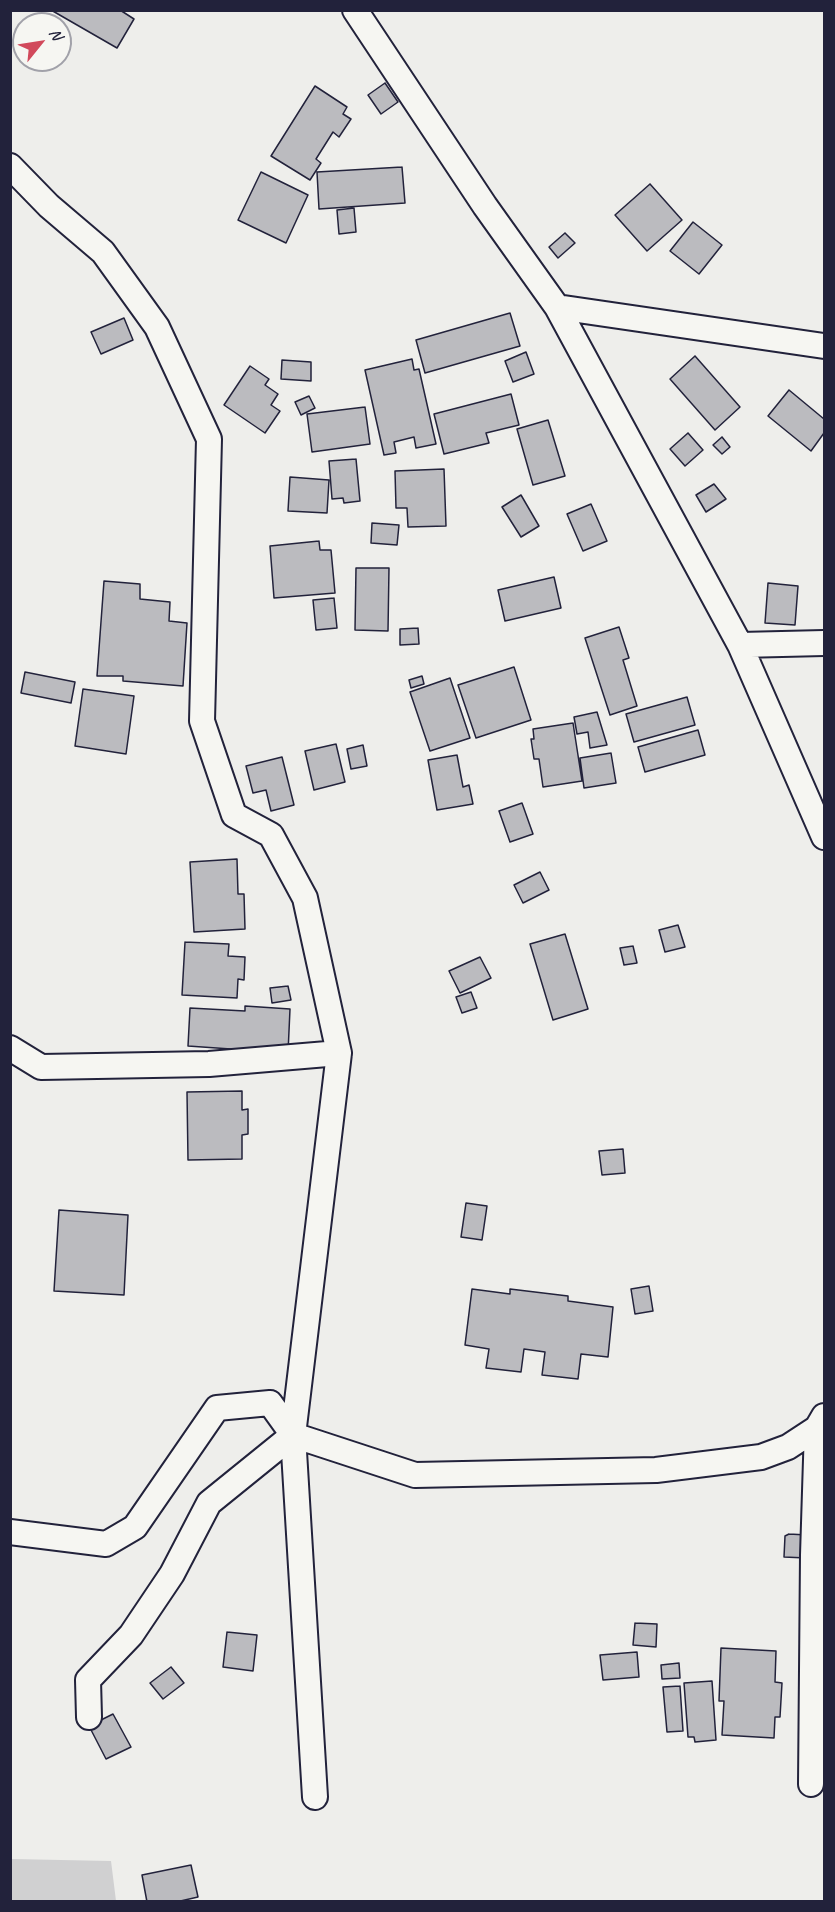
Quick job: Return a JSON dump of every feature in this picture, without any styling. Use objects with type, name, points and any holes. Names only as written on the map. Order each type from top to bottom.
[{"type":"street","points":[[355,10],[485,206],[557,307],[740,645],[825,837]]},
{"type":"street","points":[[10,166],[49,206],[103,252],[157,327],[209,439],[202,721],[234,815],[271,835],[305,898],[339,1053],[293,1435],[315,1797]]},
{"type":"street","points":[[557,307],[822,341]]},
{"type":"street","points":[[740,645],[825,643]]},
{"type":"street","points":[[10,1048],[41,1067],[209,1064],[339,1053]]},
{"type":"street","points":[[10,1532],[106,1544],[135,1527],[217,1408],[270,1403],[293,1435],[415,1475],[656,1470],[761,1457],[788,1447],[821,1421]]},
{"type":"street","points":[[811,1784],[813,1555],[821,1421]]},
{"type":"street","points":[[89,1717],[88,1680],[131,1635],[172,1574],[209,1503],[293,1435]]},
{"type":"shaded area","points":[[11,1859],[111,1861],[116,1901],[11,1901]]},
{"type":"building","points":[[51,10],[120,10],[134,19],[117,48],[72,22],[72,12]]},
{"type":"building","points":[[385,83],[398,102],[381,114],[368,95]]},
{"type":"building","points":[[315,86],[347,107],[343,114],[351,119],[339,137],[333,132],[316,159],[321,163],[310,180],[271,156]]},
{"type":"building","points":[[402,167],[405,203],[319,209],[317,172]]},
{"type":"building","points":[[261,172],[308,195],[286,243],[238,220]]},
{"type":"building","points":[[650,184],[682,220],[647,251],[615,215]]},
{"type":"building","points":[[354,208],[356,232],[339,234],[337,210]]},
{"type":"building","points":[[693,222],[722,245],[699,274],[670,251]]},
{"type":"building","points":[[565,233],[575,243],[558,258],[549,247]]},
{"type":"building","points":[[510,313],[520,346],[425,373],[416,340]]},
{"type":"building","points":[[124,318],[133,340],[101,354],[91,332]]},
{"type":"building","points":[[526,352],[534,374],[513,382],[505,361]]},
{"type":"building","points":[[695,356],[740,407],[715,430],[670,379]]},
{"type":"building","points":[[412,359],[414,370],[419,369],[436,444],[416,448],[414,437],[394,442],[396,453],[384,455],[365,370]]},
{"type":"building","points":[[282,360],[311,362],[311,381],[281,379]]},
{"type":"building","points":[[250,366],[269,379],[265,385],[278,394],[271,405],[280,411],[265,433],[224,405]]},
{"type":"building","points":[[789,390],[824,419],[824,433],[811,451],[768,416]]},
{"type":"building","points":[[511,394],[519,425],[486,433],[489,443],[444,454],[434,414]]},
{"type":"building","points":[[309,396],[315,408],[301,415],[295,402]]},
{"type":"building","points":[[365,407],[370,444],[312,452],[307,414]]},
{"type":"building","points":[[548,420],[565,476],[533,485],[517,429]]},
{"type":"building","points":[[688,433],[703,450],[685,466],[670,449]]},
{"type":"building","points":[[722,437],[730,447],[722,454],[713,445]]},
{"type":"building","points":[[356,459],[360,501],[344,503],[343,498],[332,499],[329,461]]},
{"type":"building","points":[[444,469],[446,526],[408,527],[407,508],[396,508],[395,471]]},
{"type":"building","points":[[290,477],[329,480],[327,513],[288,511]]},
{"type":"building","points":[[714,484],[726,499],[706,512],[696,495]]},
{"type":"building","points":[[521,495],[539,526],[521,537],[502,507]]},
{"type":"building","points":[[591,504],[607,541],[583,551],[567,514]]},
{"type":"building","points":[[372,523],[399,525],[397,545],[371,543]]},
{"type":"building","points":[[319,541],[320,550],[331,550],[335,593],[274,598],[270,546]]},
{"type":"building","points":[[356,568],[389,568],[388,631],[355,630]]},
{"type":"building","points":[[554,577],[561,608],[505,621],[498,590]]},
{"type":"building","points":[[104,581],[140,584],[140,599],[170,602],[169,621],[187,623],[183,686],[123,681],[123,676],[97,676]]},
{"type":"building","points":[[768,583],[798,586],[795,625],[765,623]]},
{"type":"building","points":[[334,598],[337,628],[316,630],[313,600]]},
{"type":"building","points":[[619,627],[629,658],[623,660],[637,706],[610,715],[585,638]]},
{"type":"building","points":[[418,628],[419,644],[400,645],[400,629]]},
{"type":"building","points":[[514,667],[531,720],[476,738],[458,685]]},
{"type":"building","points":[[25,672],[75,682],[71,703],[21,693]]},
{"type":"building","points":[[422,676],[424,684],[411,688],[409,680]]},
{"type":"building","points":[[450,678],[470,738],[430,751],[410,692]]},
{"type":"building","points":[[83,689],[134,696],[126,754],[75,746]]},
{"type":"building","points":[[687,697],[695,725],[634,742],[626,714]]},
{"type":"building","points":[[597,712],[607,745],[590,748],[588,732],[577,734],[574,717]]},
{"type":"building","points":[[573,723],[582,781],[543,787],[539,759],[534,759],[531,739],[534,739],[533,729]]},
{"type":"building","points":[[698,730],[705,755],[645,772],[638,747]]},
{"type":"building","points":[[336,744],[345,782],[314,790],[305,751]]},
{"type":"building","points":[[363,745],[367,766],[351,769],[347,749]]},
{"type":"building","points":[[611,753],[616,783],[584,788],[580,758]]},
{"type":"building","points":[[457,755],[463,787],[469,785],[473,804],[437,810],[428,760]]},
{"type":"building","points":[[282,757],[294,805],[271,811],[266,790],[253,793],[246,766]]},
{"type":"building","points":[[522,803],[533,834],[510,842],[499,811]]},
{"type":"building","points":[[237,859],[238,894],[244,894],[245,929],[194,932],[190,862]]},
{"type":"building","points":[[540,872],[549,890],[523,903],[514,885]]},
{"type":"building","points":[[678,925],[685,947],[665,952],[659,930]]},
{"type":"building","points":[[565,934],[588,1009],[553,1020],[530,944]]},
{"type":"building","points":[[185,942],[229,944],[228,956],[245,957],[244,980],[238,979],[237,998],[182,995]]},
{"type":"building","points":[[633,946],[637,963],[624,965],[620,948]]},
{"type":"building","points":[[480,957],[491,978],[460,993],[449,971]]},
{"type":"building","points":[[288,986],[291,1000],[272,1003],[270,988]]},
{"type":"building","points":[[471,992],[477,1008],[462,1013],[456,997]]},
{"type":"building","points":[[245,1006],[290,1009],[288,1053],[188,1046],[190,1008],[245,1011]]},
{"type":"building","points":[[242,1091],[242,1110],[248,1109],[248,1134],[242,1135],[242,1159],[188,1160],[187,1092]]},
{"type":"building","points":[[623,1149],[625,1173],[602,1175],[599,1151]]},
{"type":"building","points":[[466,1203],[487,1206],[482,1240],[461,1237]]},
{"type":"building","points":[[59,1210],[128,1215],[124,1295],[54,1291]]},
{"type":"building","points":[[649,1286],[653,1311],[635,1314],[631,1289]]},
{"type":"building","points":[[472,1289],[510,1294],[510,1289],[568,1296],[568,1301],[613,1307],[608,1357],[581,1354],[578,1379],[542,1375],[545,1352],[524,1349],[521,1372],[486,1368],[489,1349],[465,1345]]},
{"type":"building","points":[[789,1534],[807,1535],[806,1558],[784,1557],[785,1536]]},
{"type":"building","points":[[635,1623],[657,1624],[656,1647],[633,1645]]},
{"type":"building","points":[[227,1632],[257,1635],[253,1671],[223,1667]]},
{"type":"building","points":[[721,1648],[776,1651],[775,1682],[782,1683],[780,1717],[775,1717],[774,1738],[722,1735],[724,1701],[719,1701]]},
{"type":"building","points":[[637,1652],[639,1677],[603,1680],[600,1655]]},
{"type":"building","points":[[679,1663],[680,1678],[662,1679],[661,1665]]},
{"type":"building","points":[[171,1667],[184,1683],[163,1699],[150,1683]]},
{"type":"building","points":[[712,1681],[716,1740],[695,1742],[694,1737],[688,1737],[684,1683]]},
{"type":"building","points":[[680,1686],[683,1731],[667,1732],[663,1687]]},
{"type":"building","points":[[113,1714],[131,1747],[106,1759],[89,1726]]},
{"type":"building","points":[[191,1865],[198,1897],[176,1902],[147,1902],[142,1875]]}]
